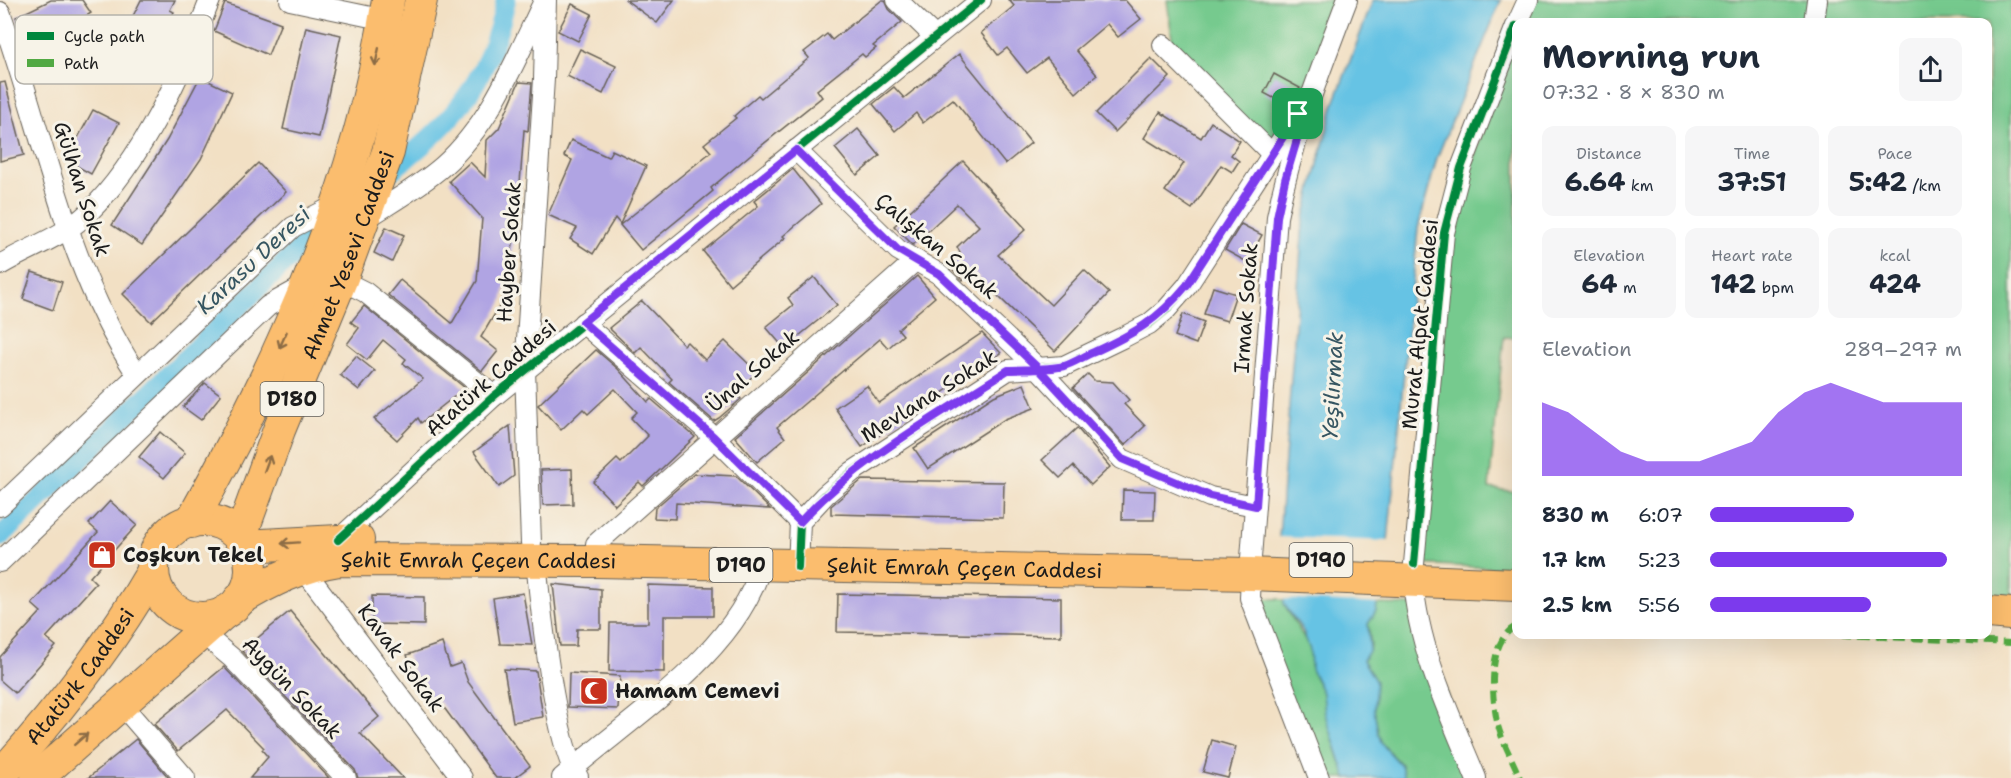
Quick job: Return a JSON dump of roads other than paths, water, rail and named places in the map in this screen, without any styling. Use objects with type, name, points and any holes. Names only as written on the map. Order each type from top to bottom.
[{"type":"highway","name":"Ahmet Yesevi Caddesi","points":[[243,542],[328,273],[351,212],[388,152],[421,0]]},
{"type":"highway","name":"Ahmet Yesevi Caddesi","points":[[351,212],[348,171],[387,10]]},
{"type":"highway","name":"Ahmet Yesevi Caddesi","points":[[191,522],[328,273]]},
{"type":"highway","points":[[191,522],[216,523],[243,542]]},
{"type":"highway","name":"Atatürk Caddesi","points":[[191,522],[179,526],[163,540],[154,560],[153,571],[159,592],[171,607],[197,618],[232,606]]},
{"type":"highway","name":"Şehit Emrah Çeçen Caddesi","points":[[243,542],[338,540],[761,566],[799,546]]},
{"type":"highway","name":"Atatürk Caddesi","points":[[37,778],[232,606],[251,574],[243,542]]},
{"type":"highway","name":"Şehit Emrah Çeçen Caddesi","points":[[232,606],[268,582],[302,567],[339,560],[534,552],[596,544],[799,546],[1402,572],[1512,585]]},
{"type":"highway","name":"D190","points":[[1402,572],[1512,569]]},
{"type":"highway","name":"Atatürk Caddesi","points":[[0,776],[43,730],[91,668],[128,615],[153,571]]},
{"type":"highway","points":[[1992,596],[2011,598]]},
{"type":"highway","points":[[1992,612],[2011,614]]},
{"type":"street","points":[[204,15],[210,0]]},
{"type":"street","points":[[290,0],[387,10]]},
{"type":"street","points":[[0,506],[136,373],[293,227],[351,212],[443,166],[464,143],[500,92],[545,0]]},
{"type":"street","name":"Hayber Sokak","points":[[545,0],[544,79],[525,370],[534,552],[557,711],[571,775]]},
{"type":"street","points":[[897,0],[935,37]]},
{"type":"street","name":"Atatürk Caddesi","points":[[338,540],[494,396],[981,0]]},
{"type":"street","name":"Irmak Sokak","points":[[1319,778],[1250,598],[1251,566],[1277,217],[1285,180],[1310,96],[1347,0]]},
{"type":"street","name":"Murat Alpat Caddesi","points":[[1520,18],[1528,0]]},
{"type":"street","points":[[1815,18],[1817,0]]},
{"type":"street","name":"Gülhan Sokak","points":[[0,12],[15,60]]},
{"type":"street","name":"Murat Alpat Caddesi","points":[[1476,778],[1434,672],[1415,605],[1402,572],[1444,233],[1461,168],[1512,37]]},
{"type":"street","points":[[1163,45],[1272,154]]},
{"type":"street","name":"Gülhan Sokak","points":[[23,84],[68,229],[95,302],[114,340],[136,373]]},
{"type":"street","points":[[0,265],[68,229],[86,215],[130,160],[172,84]]},
{"type":"street","name":"Mevlana Sokak","points":[[799,546],[825,495],[852,472],[1008,370],[1064,366],[1122,339],[1149,324],[1166,310],[1187,285],[1310,96]]},
{"type":"street","name":"Çalışkan Sokak","points":[[796,150],[898,250],[939,274],[1038,368],[1122,459],[1210,496],[1256,506]]},
{"type":"street","name":"Ünal Sokak","points":[[596,544],[916,260]]},
{"type":"street","points":[[0,562],[268,306],[328,273],[365,292],[494,396]]},
{"type":"street","points":[[583,322],[714,437],[799,546]]},
{"type":"street","points":[[571,775],[678,682],[706,653],[754,591],[761,566]]},
{"type":"street","name":"Kavak Sokak","points":[[302,567],[462,778]]},
{"type":"street","name":"Aygün Sokak","points":[[202,633],[232,658],[346,778]]},
{"type":"street","points":[[121,704],[185,778]]},
{"type":"water","name":"Yeşilırmak","points":[[1373,0],[1501,0],[1437,158],[1418,228],[1388,541],[1376,611],[1368,624],[1370,650],[1363,660],[1376,682],[1374,709],[1378,733],[1382,744],[1401,765],[1404,778],[1347,778],[1345,775],[1325,714],[1323,693],[1311,669],[1310,650],[1303,631],[1284,604],[1279,537],[1303,222],[1333,106]]},
{"type":"waterway","name":"Karasu Deresi","points":[[380,179],[426,141],[462,103],[488,57],[506,0]]},
{"type":"waterway","name":"Karasu Deresi","points":[[0,537],[327,222]]},
{"type":"place","name":"Coşkun Tekel","points":[[102,555]]},
{"type":"place","name":"Hamam Cemevi","points":[[594,691]]}]
